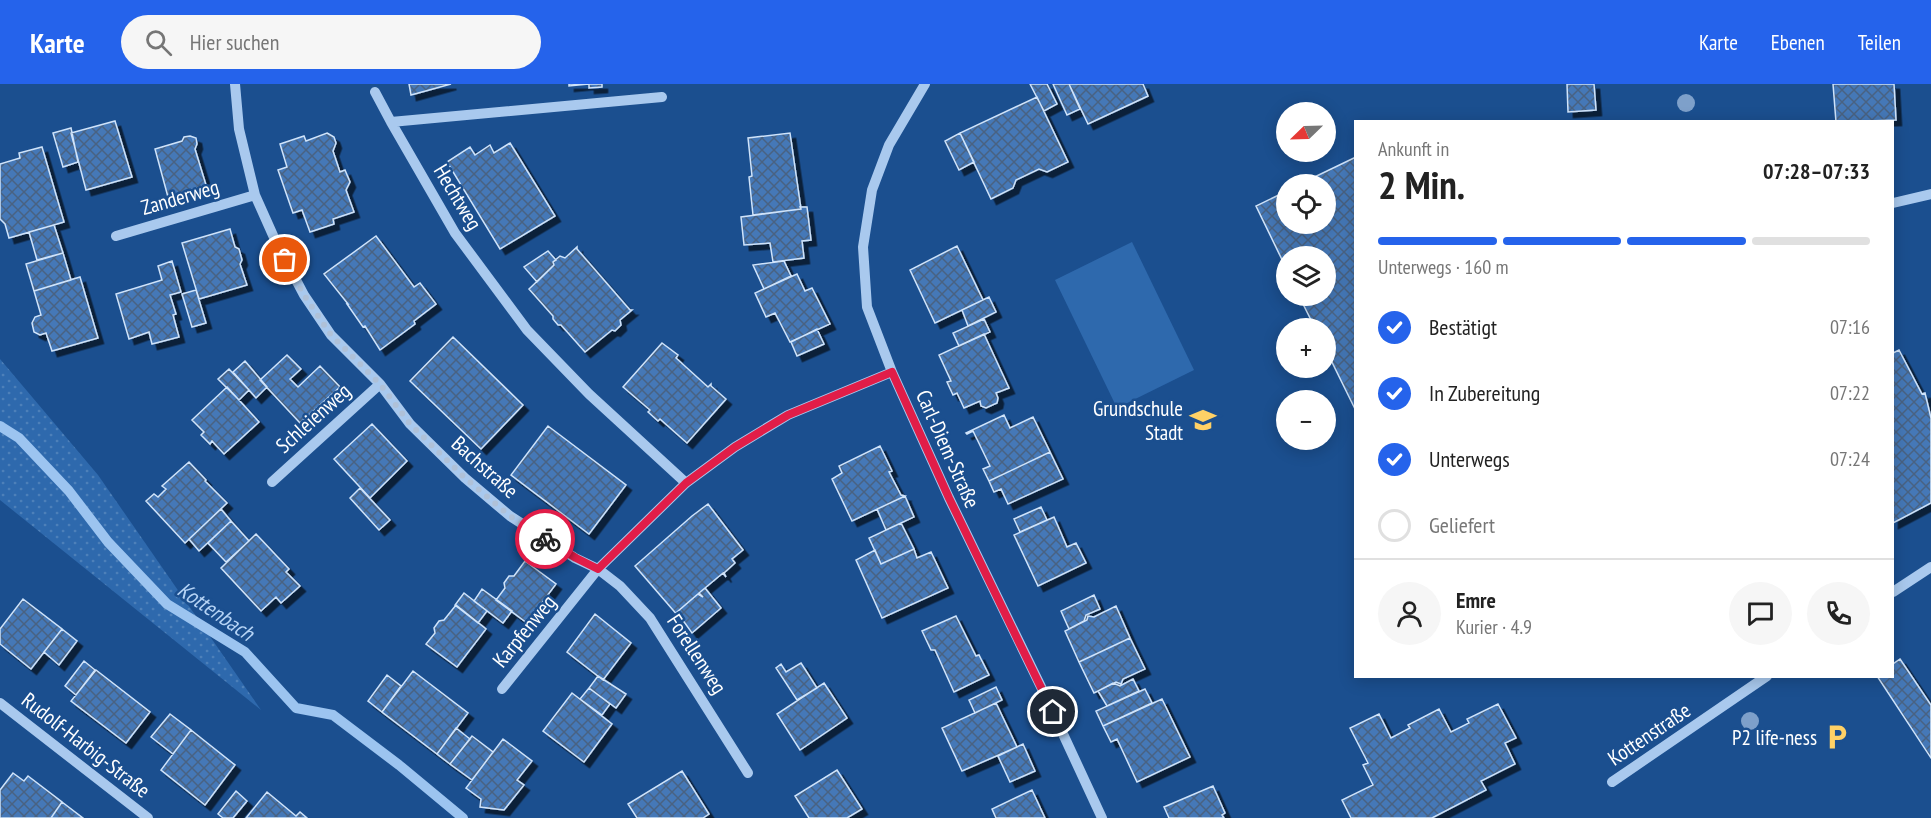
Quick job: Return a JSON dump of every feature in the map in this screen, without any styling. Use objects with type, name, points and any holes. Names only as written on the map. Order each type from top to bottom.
[{"type":"street","name":"Bachstraße","points":[[235,84],[239,129],[255,195],[276,242],[304,295],[331,335],[380,384],[410,424],[465,478],[510,516],[576,558],[598,569]]},
{"type":"street","name":"Carl-Diem-Straße","points":[[925,84],[889,145],[872,190],[863,247],[867,307],[892,372],[949,498],[1102,818]]},
{"type":"street","name":"Hechtweg","points":[[375,92],[455,233],[527,330],[589,394],[686,483]]},
{"type":"street","points":[[392,122],[662,97]]},
{"type":"street","points":[[1894,204],[1931,194]]},
{"type":"street","name":"Zanderweg","points":[[117,236],[255,195]]},
{"type":"street","points":[[598,569],[686,483],[735,447],[788,415],[892,372]]},
{"type":"street","name":"Schleienweg","points":[[272,482],[380,384]]},
{"type":"street","points":[[1894,591],[1931,568]]},
{"type":"street","name":"Karpfenweg","points":[[502,689],[598,569]]},
{"type":"street","name":"Forellenweg","points":[[598,569],[620,586],[650,618],[748,773]]},
{"type":"street","name":"Kottenstraße","points":[[1612,782],[1764,678]]},
{"type":"street","name":"Rudolf-Harbig-Straße","points":[[0,703],[148,818]]},
{"type":"shaded area","points":[[1132,242],[1194,370],[1117,408],[1055,280]]},
{"type":"shaded area","points":[[0,359],[98,475],[261,710],[0,500]]},
{"type":"building","points":[[409,84],[451,84],[411,95]]},
{"type":"building","points":[[589,84],[602,84],[602,87],[589,88]]},
{"type":"building","points":[[1030,84],[1047,84],[1057,104],[1044,111]]},
{"type":"building","points":[[1053,84],[1069,84],[1080,109],[1067,115]]},
{"type":"building","points":[[1069,84],[1143,84],[1148,96],[1088,124]]},
{"type":"building","points":[[1567,84],[1594,84],[1596,110],[1568,112]]},
{"type":"building","points":[[1833,84],[1894,84],[1896,120],[1836,120]]},
{"type":"building","points":[[1037,97],[1068,162],[1047,172],[1039,169],[1016,180],[1013,188],[991,199],[960,133]]},
{"type":"building","points":[[115,121],[132,177],[86,190],[71,133]]},
{"type":"building","points":[[71,128],[78,162],[63,167],[53,133]]},
{"type":"building","points":[[327,133],[334,137],[336,143],[333,151],[340,172],[345,170],[350,182],[346,190],[354,212],[333,219],[334,224],[310,232],[302,210],[293,213],[278,170],[287,167],[280,144],[304,136],[306,141]]},
{"type":"building","points":[[790,133],[801,209],[753,215],[748,138]]},
{"type":"building","points":[[960,133],[974,162],[959,170],[945,141]]},
{"type":"building","points":[[184,137],[196,138],[195,149],[206,185],[168,197],[155,149],[182,141]]},
{"type":"building","points":[[510,143],[555,216],[500,249],[447,162],[470,147],[475,155],[490,145],[494,153]]},
{"type":"building","points":[[42,147],[64,222],[9,238],[5,224],[0,219],[0,164],[20,158],[19,153]]},
{"type":"building","points":[[1354,158],[1354,407],[1336,370],[1336,318],[1310,318],[1304,306],[1336,306],[1336,246],[1276,247],[1256,206],[1276,196],[1276,234],[1336,234],[1336,174],[1321,174]]},
{"type":"building","points":[[800,207],[807,207],[811,240],[802,241],[804,258],[773,262],[770,243],[744,245],[741,217],[801,209]]},
{"type":"building","points":[[54,225],[63,253],[37,260],[29,232]]},
{"type":"building","points":[[230,229],[235,247],[239,249],[242,260],[240,264],[247,285],[199,299],[182,243]]},
{"type":"building","points":[[376,236],[414,287],[420,283],[436,304],[414,321],[415,324],[380,350],[365,326],[363,327],[324,274]]},
{"type":"building","points":[[957,246],[983,300],[935,323],[910,270]]},
{"type":"building","points":[[577,247],[632,310],[620,320],[621,325],[615,331],[612,330],[585,352],[561,325],[558,325],[529,289],[554,265],[553,262],[560,256],[565,258]]},
{"type":"building","points":[[548,251],[556,260],[537,282],[524,267]]},
{"type":"building","points":[[63,253],[71,280],[34,291],[26,264]]},
{"type":"building","points":[[172,261],[181,292],[170,295],[176,314],[173,315],[179,337],[152,344],[149,332],[129,339],[116,294],[162,280],[158,266]]},
{"type":"building","points":[[784,261],[791,276],[764,289],[753,265]]},
{"type":"building","points":[[797,274],[805,291],[812,288],[830,324],[790,342],[775,313],[766,317],[755,293]]},
{"type":"building","points":[[80,277],[98,338],[52,351],[46,333],[40,335],[34,332],[32,323],[35,317],[41,315],[34,291]]},
{"type":"building","points":[[196,290],[206,323],[192,327],[182,294]]},
{"type":"building","points":[[989,297],[996,312],[968,326],[962,310]]},
{"type":"building","points":[[984,319],[990,332],[959,346],[953,333]]},
{"type":"building","points":[[817,329],[824,344],[797,356],[791,342]]},
{"type":"building","points":[[984,334],[1009,388],[996,393],[997,403],[986,408],[981,406],[980,401],[964,408],[957,393],[953,395],[947,382],[951,381],[939,355]]},
{"type":"building","points":[[453,337],[523,405],[481,449],[410,381]]},
{"type":"building","points":[[662,343],[678,355],[676,358],[708,387],[711,384],[726,399],[687,443],[660,419],[658,421],[648,412],[650,410],[623,387]]},
{"type":"building","points":[[1899,350],[1922,394],[1925,393],[1931,418],[1931,503],[1894,522],[1894,352]]},
{"type":"building","points":[[287,355],[301,369],[290,379],[298,387],[320,366],[340,387],[300,423],[260,380]]},
{"type":"building","points":[[245,361],[267,387],[256,398],[233,372]]},
{"type":"building","points":[[229,369],[249,390],[239,400],[218,379]]},
{"type":"building","points":[[227,387],[259,422],[224,454],[212,441],[210,444],[201,435],[204,432],[192,420]]},
{"type":"building","points":[[1004,415],[1010,428],[1033,417],[1050,452],[989,481],[983,469],[990,466],[973,431],[966,433]]},
{"type":"building","points":[[372,424],[407,461],[370,498],[334,459]]},
{"type":"building","points":[[548,426],[626,485],[589,534],[511,475]]},
{"type":"building","points":[[880,446],[892,471],[889,472],[901,495],[905,496],[852,521],[832,479],[842,473],[839,466]]},
{"type":"building","points":[[1050,452],[1063,479],[1008,504],[1001,489],[994,492],[989,481]]},
{"type":"building","points":[[189,462],[227,503],[185,543],[146,501],[154,494],[158,497],[166,489],[162,486]]},
{"type":"building","points":[[360,488],[390,520],[379,530],[350,498]]},
{"type":"building","points":[[905,496],[914,517],[886,530],[877,509]]},
{"type":"building","points":[[708,504],[743,550],[732,559],[735,563],[724,573],[726,577],[723,573],[699,593],[703,597],[698,594],[677,612],[679,617],[635,566]]},
{"type":"building","points":[[1041,507],[1047,520],[1020,532],[1014,519]]},
{"type":"building","points":[[221,509],[231,521],[199,551],[189,539]]},
{"type":"building","points":[[1054,517],[1067,547],[1076,543],[1086,563],[1038,586],[1014,535]]},
{"type":"building","points":[[231,521],[249,541],[226,562],[208,543]]},
{"type":"building","points":[[901,523],[914,549],[881,564],[869,538]]},
{"type":"building","points":[[256,534],[289,569],[286,572],[300,586],[281,603],[276,597],[261,611],[221,568]]},
{"type":"building","points":[[914,549],[917,558],[931,552],[948,588],[882,618],[856,560],[875,550],[881,564]]},
{"type":"building","points":[[525,561],[556,584],[527,623],[496,600],[505,588],[504,583],[509,576],[514,576]]},
{"type":"building","points":[[705,588],[721,608],[692,633],[677,612],[698,594],[703,597],[699,593]]},
{"type":"building","points":[[482,589],[512,611],[503,623],[474,601]]},
{"type":"building","points":[[464,593],[487,611],[478,623],[455,605]]},
{"type":"building","points":[[1094,595],[1100,609],[1086,615],[1084,621],[1069,629],[1061,611]]},
{"type":"building","points":[[23,599],[62,629],[31,669],[0,644],[0,629]]},
{"type":"building","points":[[456,605],[486,629],[457,667],[426,644],[435,633],[434,628],[439,621],[444,620]]},
{"type":"building","points":[[1116,606],[1130,638],[1079,662],[1065,631],[1087,620],[1088,616],[1094,617]]},
{"type":"building","points":[[595,614],[631,643],[603,680],[567,652]]},
{"type":"building","points":[[956,616],[976,656],[979,655],[989,675],[954,692],[935,650],[931,650],[922,631]]},
{"type":"building","points":[[62,629],[77,641],[59,665],[44,652]]},
{"type":"building","points":[[1130,638],[1145,669],[1123,679],[1121,684],[1116,682],[1094,693],[1079,662]]},
{"type":"building","points":[[1900,659],[1931,705],[1931,758],[1878,678],[1894,678],[1894,663]]},
{"type":"building","points":[[84,661],[95,670],[76,695],[65,686]]},
{"type":"building","points":[[801,663],[817,688],[797,700],[776,668],[781,664],[786,672]]},
{"type":"building","points":[[96,670],[150,712],[126,743],[71,701]]},
{"type":"building","points":[[413,671],[468,713],[437,754],[382,712]]},
{"type":"building","points":[[387,675],[401,686],[382,712],[368,701]]},
{"type":"building","points":[[598,676],[626,694],[616,708],[589,688]]},
{"type":"building","points":[[1133,679],[1139,691],[1107,706],[1098,691],[1113,683],[1120,686]]},
{"type":"building","points":[[824,683],[847,718],[800,750],[777,714]]},
{"type":"building","points":[[996,687],[1002,700],[975,713],[969,700]]},
{"type":"building","points":[[589,688],[610,704],[602,715],[580,699]]},
{"type":"building","points":[[1145,689],[1152,703],[1103,726],[1096,711]]},
{"type":"building","points":[[572,693],[612,724],[584,762],[543,731]]},
{"type":"building","points":[[1162,699],[1190,757],[1137,782],[1117,739],[1111,742],[1103,726]]},
{"type":"building","points":[[996,703],[1017,747],[962,771],[942,728]]},
{"type":"building","points":[[1498,704],[1516,738],[1505,743],[1515,764],[1481,781],[1486,790],[1432,818],[1351,818],[1342,800],[1373,785],[1363,765],[1368,763],[1350,728],[1379,714],[1391,738],[1410,728],[1408,725],[1439,709],[1451,732],[1469,723],[1467,719]]},
{"type":"building","points":[[170,714],[191,730],[173,754],[151,737]]},
{"type":"building","points":[[456,728],[470,739],[450,764],[437,754]]},
{"type":"building","points":[[191,730],[235,765],[205,805],[161,770]]},
{"type":"building","points":[[472,736],[493,752],[472,780],[450,764]]},
{"type":"building","points":[[503,739],[532,761],[517,780],[524,785],[504,810],[480,807],[481,799],[466,788]]},
{"type":"building","points":[[1023,744],[1035,771],[1010,782],[998,756]]},
{"type":"building","points":[[837,770],[862,809],[847,818],[809,818],[795,796]]},
{"type":"building","points":[[682,771],[709,814],[703,818],[637,818],[628,804]]},
{"type":"building","points":[[13,773],[24,781],[28,776],[62,802],[51,818],[0,818],[0,790]]},
{"type":"building","points":[[1213,786],[1225,813],[1222,815],[1224,818],[1169,818],[1164,807]]},
{"type":"building","points":[[1032,790],[1045,818],[996,818],[992,809]]},
{"type":"building","points":[[236,791],[247,801],[233,818],[223,818],[218,814]]},
{"type":"building","points":[[267,792],[296,816],[300,812],[307,818],[246,818]]},
{"type":"building","points":[[62,802],[83,818],[51,818]]},
{"type":"waterway","name":"Kottenbach","points":[[0,426],[19,438],[69,491],[108,542],[167,604],[245,652],[296,708],[333,715],[463,818]]},
{"type":"way so far","points":[[285,260],[304,295],[331,335],[380,384],[410,424],[465,478],[510,516],[545,539]]},
{"type":"place","name":"Grundschule Stadt","points":[[1203,420]]},
{"type":"place","name":"P2 life-ness","points":[[1837,737]]},
{"type":"route","points":[[545,539],[598,569],[686,483],[735,447],[788,415],[892,372],[949,498],[1053,712]]}]
